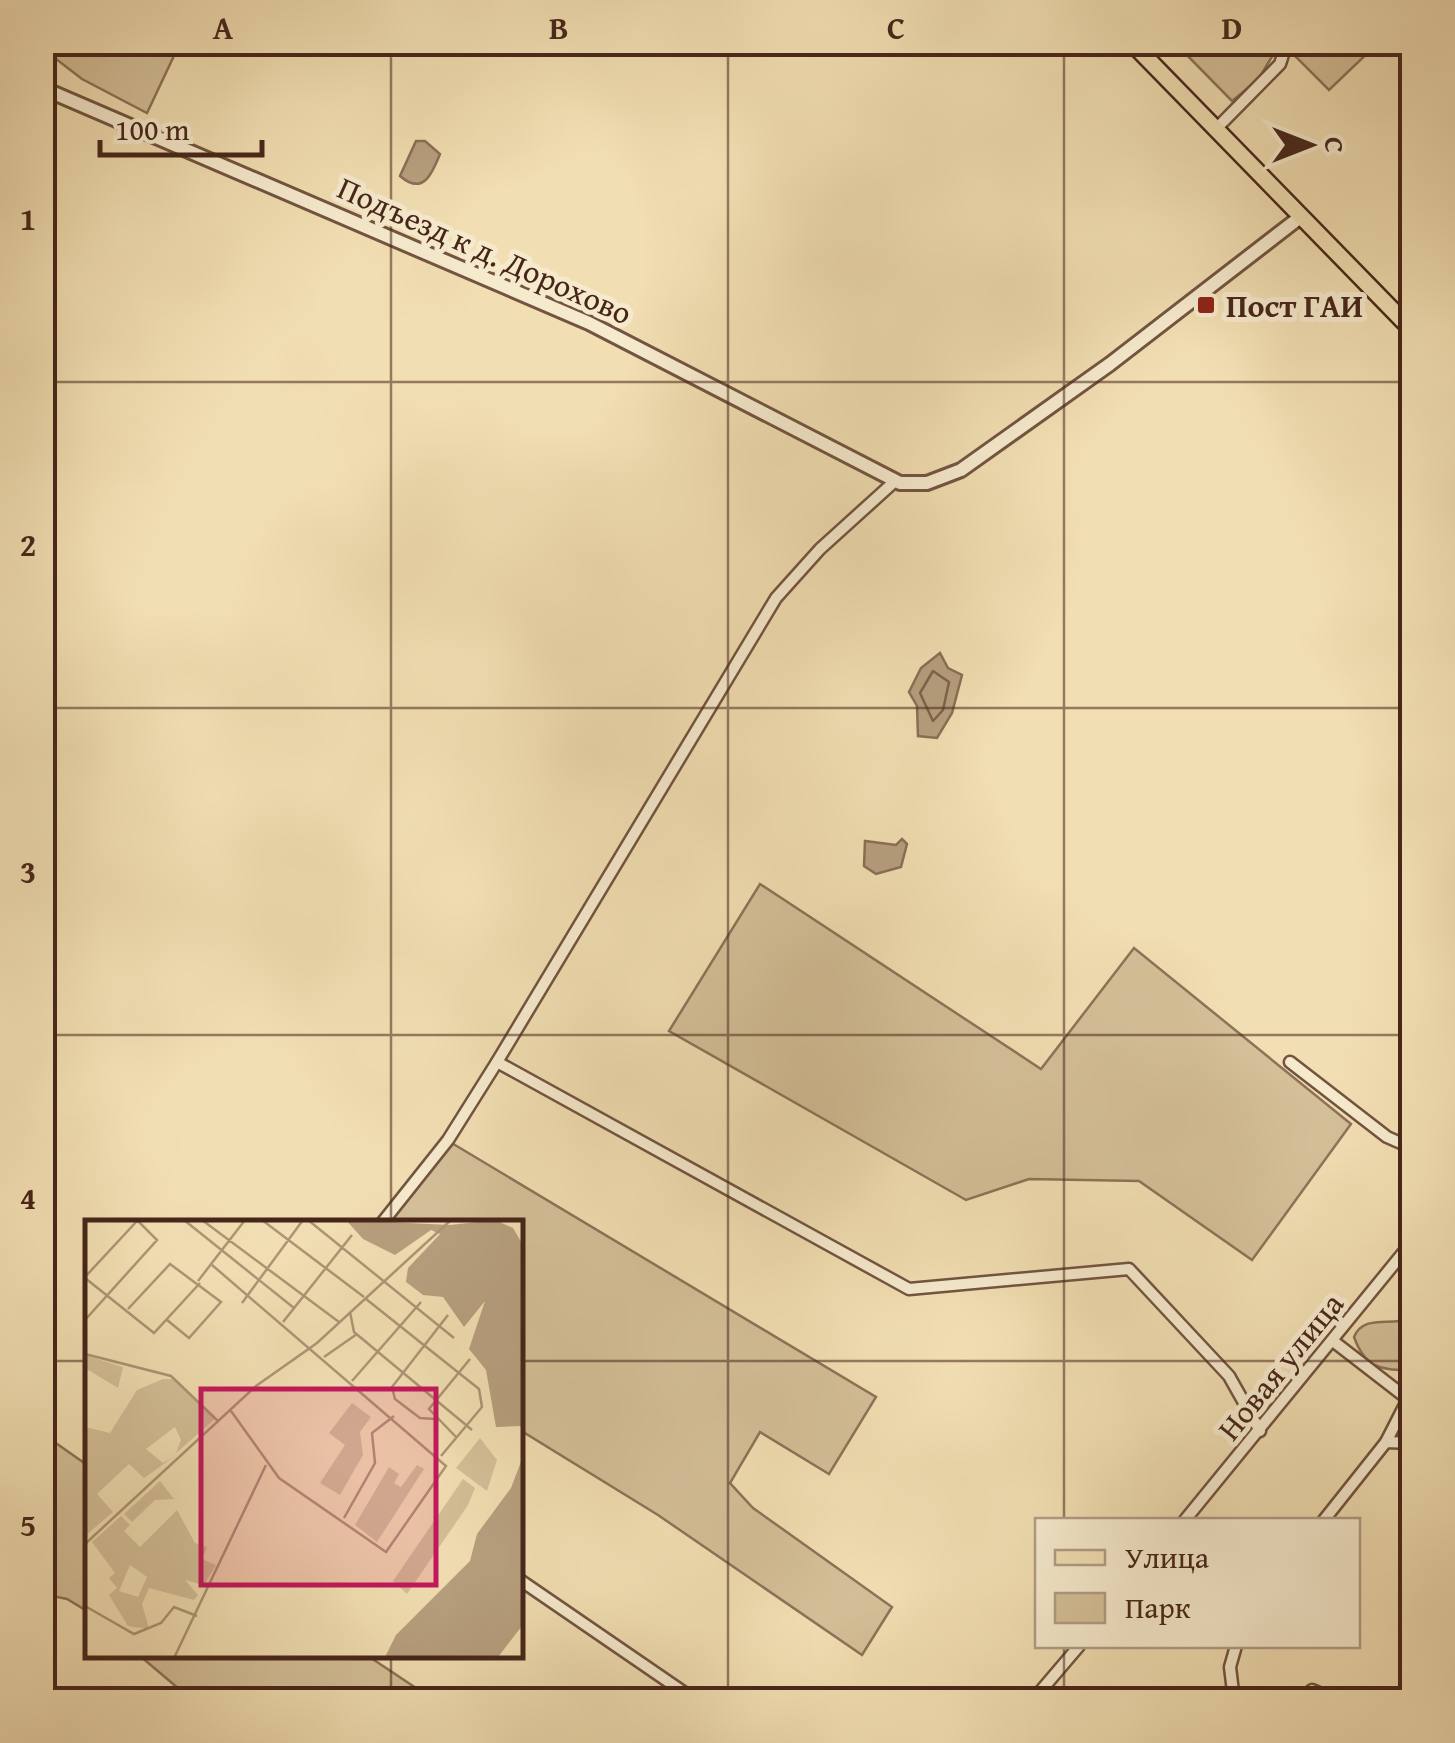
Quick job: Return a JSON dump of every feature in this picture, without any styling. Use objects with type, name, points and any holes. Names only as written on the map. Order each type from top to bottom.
[{"type":"main road","points":[[1132,42],[1412,330]]},
{"type":"street","points":[[1216,130],[1280,64],[1287,42]]},
{"type":"street","name":"Подъезд к д. Дорохово","points":[[42,88],[589,323],[894,482]]},
{"type":"street","points":[[384,1220],[448,1140],[498,1062],[776,598],[820,550],[894,482],[927,483],[962,470],[1110,364],[1299,218]]},
{"type":"street","points":[[498,1062],[909,1289],[1129,1269],[1229,1376],[1260,1431]]},
{"type":"street","points":[[1290,1062],[1387,1137],[1412,1148]]},
{"type":"street","name":"Новая улица","points":[[1187,1518],[1412,1242]]},
{"type":"street","points":[[1326,1518],[1386,1442],[1408,1399],[1333,1340]]},
{"type":"street","points":[[1386,1442],[1412,1443]]},
{"type":"street","points":[[522,1581],[695,1700]]},
{"type":"street","points":[[1033,1700],[1078,1648]]},
{"type":"street","points":[[1234,1700],[1230,1667],[1235,1648]]},
{"type":"street","points":[[1300,1700],[1312,1690],[1335,1700]]},
{"type":"green space","points":[[43,42],[180,43],[147,113],[82,79],[43,49]]},
{"type":"green space","points":[[1175,43],[1280,43],[1258,80],[1232,101]]},
{"type":"green space","points":[[1294,43],[1365,43],[1373,48],[1329,90],[1291,52]]},
{"type":"green space","points":[[760,884],[1041,1069],[1134,948],[1351,1124],[1252,1260],[1139,1181],[1029,1179],[966,1200],[669,1031]]},
{"type":"green space","points":[[450,1142],[876,1397],[829,1474],[760,1432],[730,1483],[753,1508],[892,1607],[862,1655],[658,1515],[522,1431],[522,1220],[391,1220]]},
{"type":"green space","points":[[1399,1321],[1412,1329],[1412,1371],[1369,1362],[1354,1337],[1367,1324]]},
{"type":"green space","points":[[43,1434],[85,1464],[85,1610],[67,1599],[43,1594]]},
{"type":"green space","points":[[142,1658],[371,1658],[434,1700],[192,1700]]},
{"type":"water","points":[[416,141],[425,141],[440,154],[426,180],[415,184],[400,176]]},
{"type":"water","points":[[940,653],[948,668],[962,675],[952,713],[937,738],[918,736],[917,706],[909,692],[921,668]]},
{"type":"water","points":[[902,839],[907,844],[901,867],[876,874],[864,866],[865,841],[896,845]]},
{"type":"place","name":"Пост ГАИ","points":[[1206,305]]}]
